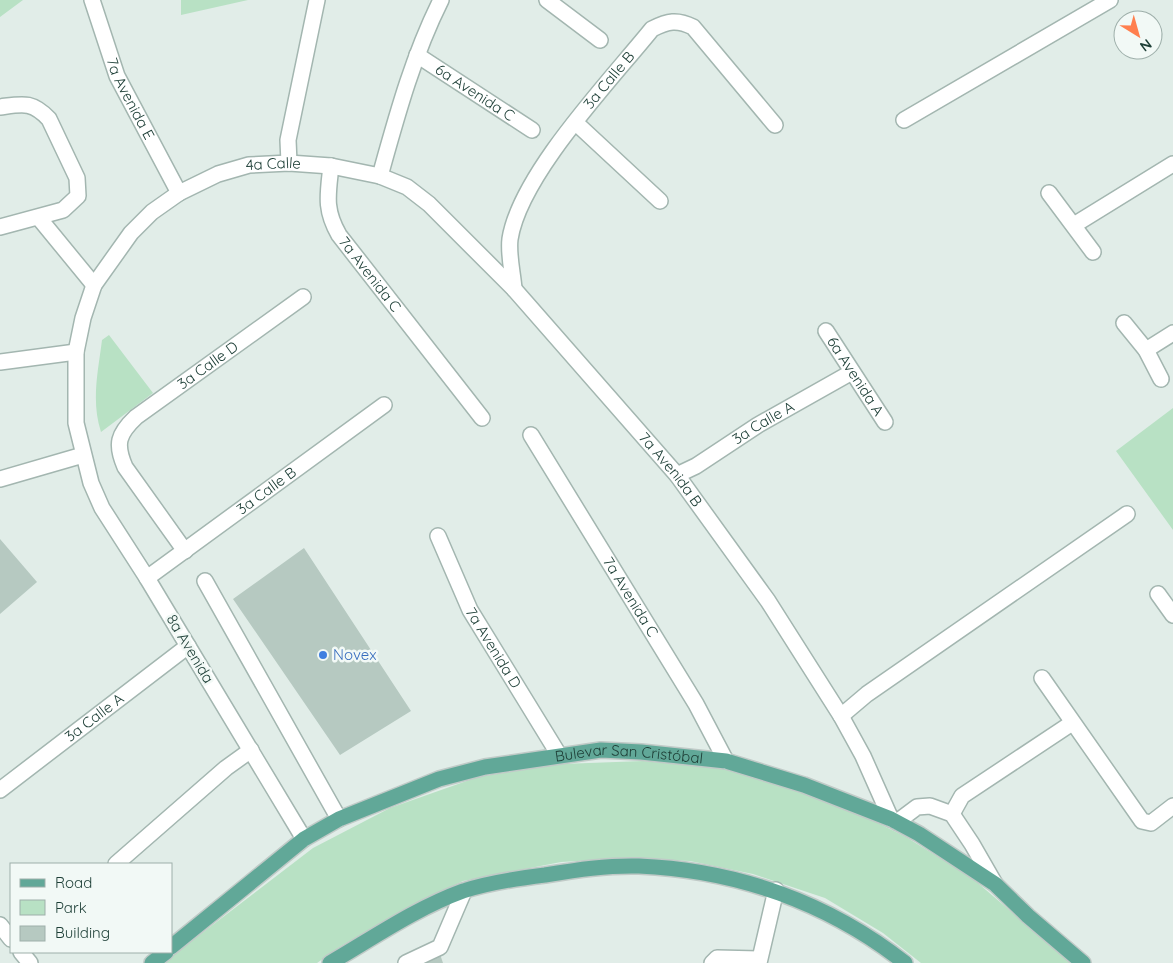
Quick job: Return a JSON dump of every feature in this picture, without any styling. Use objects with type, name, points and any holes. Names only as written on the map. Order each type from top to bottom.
[{"type":"main road","name":"Bulevar San Cristóbal","points":[[172,946],[304,839],[339,819],[439,780],[484,767],[601,750],[631,751],[726,761],[804,784],[894,821],[919,834],[995,884],[1028,916],[1082,961]]},
{"type":"main road","points":[[330,963],[399,922],[464,891],[528,877],[586,869],[639,866],[698,872],[776,890],[834,916],[880,943],[905,963]]},
{"type":"main road","points":[[152,963],[165,953]]},
{"type":"street","name":"7a Avenida E","points":[[92,0],[117,76],[179,193]]},
{"type":"street","points":[[288,163],[288,140],[317,0]]},
{"type":"street","points":[[380,176],[404,89],[441,0]]},
{"type":"street","points":[[547,0],[600,40]]},
{"type":"street","points":[[904,120],[1110,0]]},
{"type":"street","name":"3a Calle B","points":[[514,289],[510,241],[518,208],[537,177],[576,123],[652,29],[667,21],[681,21],[693,28],[775,125]]},
{"type":"street","name":"6a Avenida C","points":[[417,55],[532,130]]},
{"type":"street","points":[[0,107],[26,104],[35,106],[49,119],[77,178],[78,196],[63,210],[0,227]]},
{"type":"street","points":[[576,123],[660,201]]},
{"type":"street","name":"4a Calle","points":[[83,455],[76,423],[76,352],[83,318],[94,285],[131,233],[152,212],[179,193],[218,174],[249,165],[288,163],[331,166],[380,176]]},
{"type":"street","points":[[1074,225],[1173,164]]},
{"type":"street","name":"7a Avenida C","points":[[331,166],[328,196],[329,218],[338,235],[482,418]]},
{"type":"street","name":"7a Avenida B","points":[[380,176],[407,187],[429,204],[514,289],[677,475],[768,601],[841,716],[863,756],[894,821]]},
{"type":"street","points":[[1049,193],[1093,252]]},
{"type":"street","points":[[39,218],[94,285]]},
{"type":"street","name":"3a Calle D","points":[[185,551],[125,467],[119,453],[119,440],[125,428],[136,417],[303,297]]},
{"type":"street","points":[[1124,323],[1146,350],[1161,379]]},
{"type":"street","name":"6a Avenida A","points":[[826,331],[885,422]]},
{"type":"street","points":[[1146,350],[1173,333]]},
{"type":"street","points":[[0,362],[76,352]]},
{"type":"street","name":"3a Calle A","points":[[677,475],[758,425],[852,372]]},
{"type":"street","name":"3a Calle B","points":[[147,578],[384,405]]},
{"type":"street","name":"7a Avenida C","points":[[531,434],[696,704],[726,761]]},
{"type":"street","points":[[0,479],[83,455]]},
{"type":"street","name":"8a Avenida","points":[[83,455],[90,483],[102,508],[147,578],[304,839]]},
{"type":"street","points":[[841,716],[867,694],[1127,514]]},
{"type":"street","name":"7a Avenida D","points":[[438,536],[470,610],[559,755]]},
{"type":"street","points":[[205,581],[339,819]]},
{"type":"street","points":[[1158,594],[1173,615]]},
{"type":"street","name":"3a Calle A","points":[[0,790],[188,646]]},
{"type":"street","points":[[1042,678],[1142,821],[1151,823],[1173,806]]},
{"type":"street","points":[[952,814],[962,796],[1072,723]]},
{"type":"street","points":[[117,863],[226,768],[251,750]]},
{"type":"street","points":[[894,821],[917,807],[930,806],[952,814],[995,884]]},
{"type":"street","points":[[712,963],[717,958],[759,961],[776,890]]},
{"type":"street","points":[[406,963],[440,947],[464,891]]},
{"type":"street","points":[[0,925],[10,939]]},
{"type":"street","points":[[22,953],[30,963]]},
{"type":"green space","points":[[0,0],[23,0],[0,17]]},
{"type":"green space","points":[[181,0],[248,0],[181,15]]},
{"type":"green space","points":[[109,335],[153,393],[101,432],[96,409],[96,386],[102,340]]},
{"type":"green space","points":[[1173,408],[1173,530],[1116,451]]},
{"type":"green space","points":[[643,761],[725,769],[858,813],[906,837],[972,878],[1071,963],[921,963],[883,933],[825,898],[753,874],[690,861],[626,858],[561,862],[463,881],[403,911],[341,946],[317,963],[163,963],[313,848],[390,808],[478,777],[562,764]]},
{"type":"building","points":[[0,539],[37,582],[0,614]]},
{"type":"building","name":"Novex","points":[[304,548],[411,711],[340,755],[233,599]]},
{"type":"building","points":[[440,954],[443,963],[419,963]]},
{"type":"place","name":"Novex","points":[[323,655]]}]
